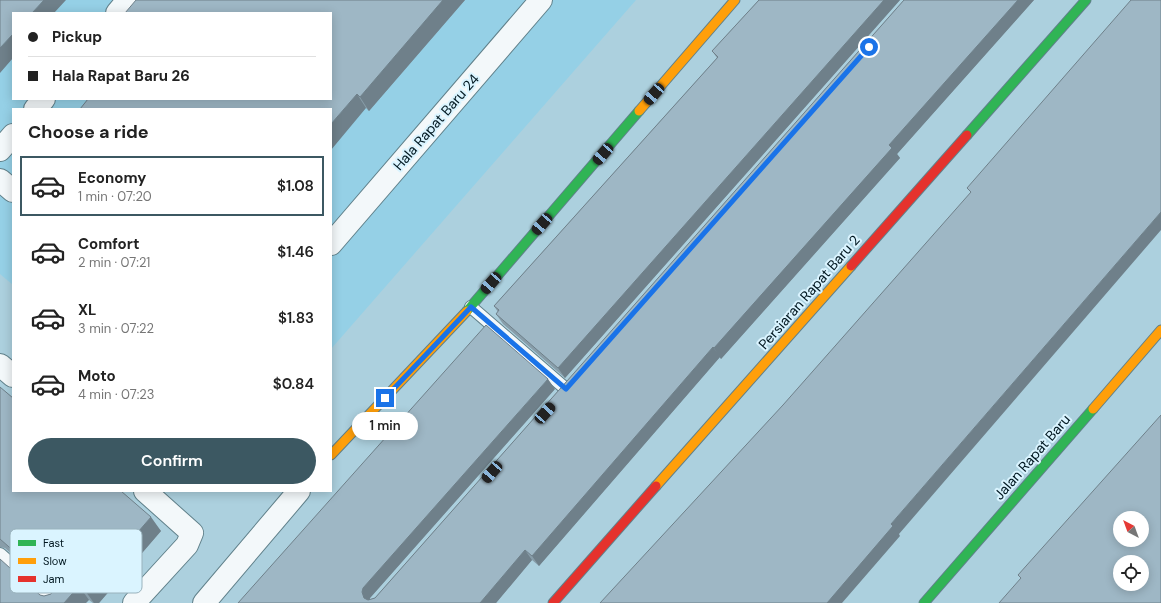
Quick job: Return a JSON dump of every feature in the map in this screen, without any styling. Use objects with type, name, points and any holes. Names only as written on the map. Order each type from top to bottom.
[{"type":"street","points":[[118,12],[128,0]]},
{"type":"street","name":"Hala Rapat Baru 24","points":[[332,243],[541,0]]},
{"type":"street","points":[[332,454],[471,307],[735,0]]},
{"type":"street","name":"Persiaran Rapat Baru 2","points":[[553,603],[1086,0]]},
{"type":"street","points":[[36,108],[43,100]]},
{"type":"street","points":[[0,150],[12,136]]},
{"type":"street","points":[[0,180],[12,190]]},
{"type":"street","name":"Jalan Rapat Baru","points":[[924,603],[1161,330]]},
{"type":"street","points":[[0,364],[12,375]]},
{"type":"street","points":[[134,603],[187,545],[192,533],[146,492]]},
{"type":"street","points":[[204,603],[298,492]]},
{"type":"lane","points":[[471,307],[563,392],[576,377]]},
{"type":"lane","points":[[0,554],[10,563]]},
{"type":"lane","points":[[44,593],[55,603]]},
{"type":"shaded area","points":[[0,0],[636,0],[332,348],[332,108],[12,108],[12,284],[0,274]]},
{"type":"building","points":[[0,0],[44,0],[33,12],[12,12],[12,35],[0,48]]},
{"type":"building","points":[[136,0],[443,0],[360,97],[357,94],[332,123],[332,108],[81,108],[87,100],[332,100],[332,12],[126,12]]},
{"type":"building","points":[[759,0],[884,0],[558,368],[496,314],[499,310],[494,306],[718,57],[712,51]]},
{"type":"building","points":[[904,0],[1018,0],[889,145],[892,148],[714,348],[713,347],[532,556],[525,550],[480,603],[238,603],[486,325],[548,379],[363,588],[362,592],[364,598],[368,600],[375,598]]},
{"type":"building","points":[[1131,0],[1161,0],[1161,212],[891,524],[893,526],[827,603],[600,603],[783,405],[971,192],[967,188]]},
{"type":"building","points":[[0,387],[12,397],[12,492],[122,492],[151,517],[141,529],[10,529],[10,548],[0,539]]},
{"type":"building","points":[[1161,415],[1161,603],[999,603],[1021,578],[1018,575]]},
{"type":"building","points":[[0,559],[10,568],[10,593],[38,593],[44,596],[51,594],[73,593],[64,603],[0,603]]},
{"type":"traffic: fast","points":[[967,135],[1086,0]]},
{"type":"traffic: fast","points":[[467,311],[639,111]]},
{"type":"traffic: fast","points":[[924,603],[1093,409]]},
{"type":"traffic: slow","points":[[639,111],[735,0]]},
{"type":"traffic: slow","points":[[656,486],[851,266]]},
{"type":"traffic: slow","points":[[332,454],[467,311]]},
{"type":"traffic: slow","points":[[1093,409],[1161,330]]},
{"type":"traffic: jam","points":[[851,266],[967,135]]},
{"type":"traffic: jam","points":[[553,603],[656,486]]},
{"type":"route","points":[[385,398],[471,307],[566,389],[869,47]]}]
